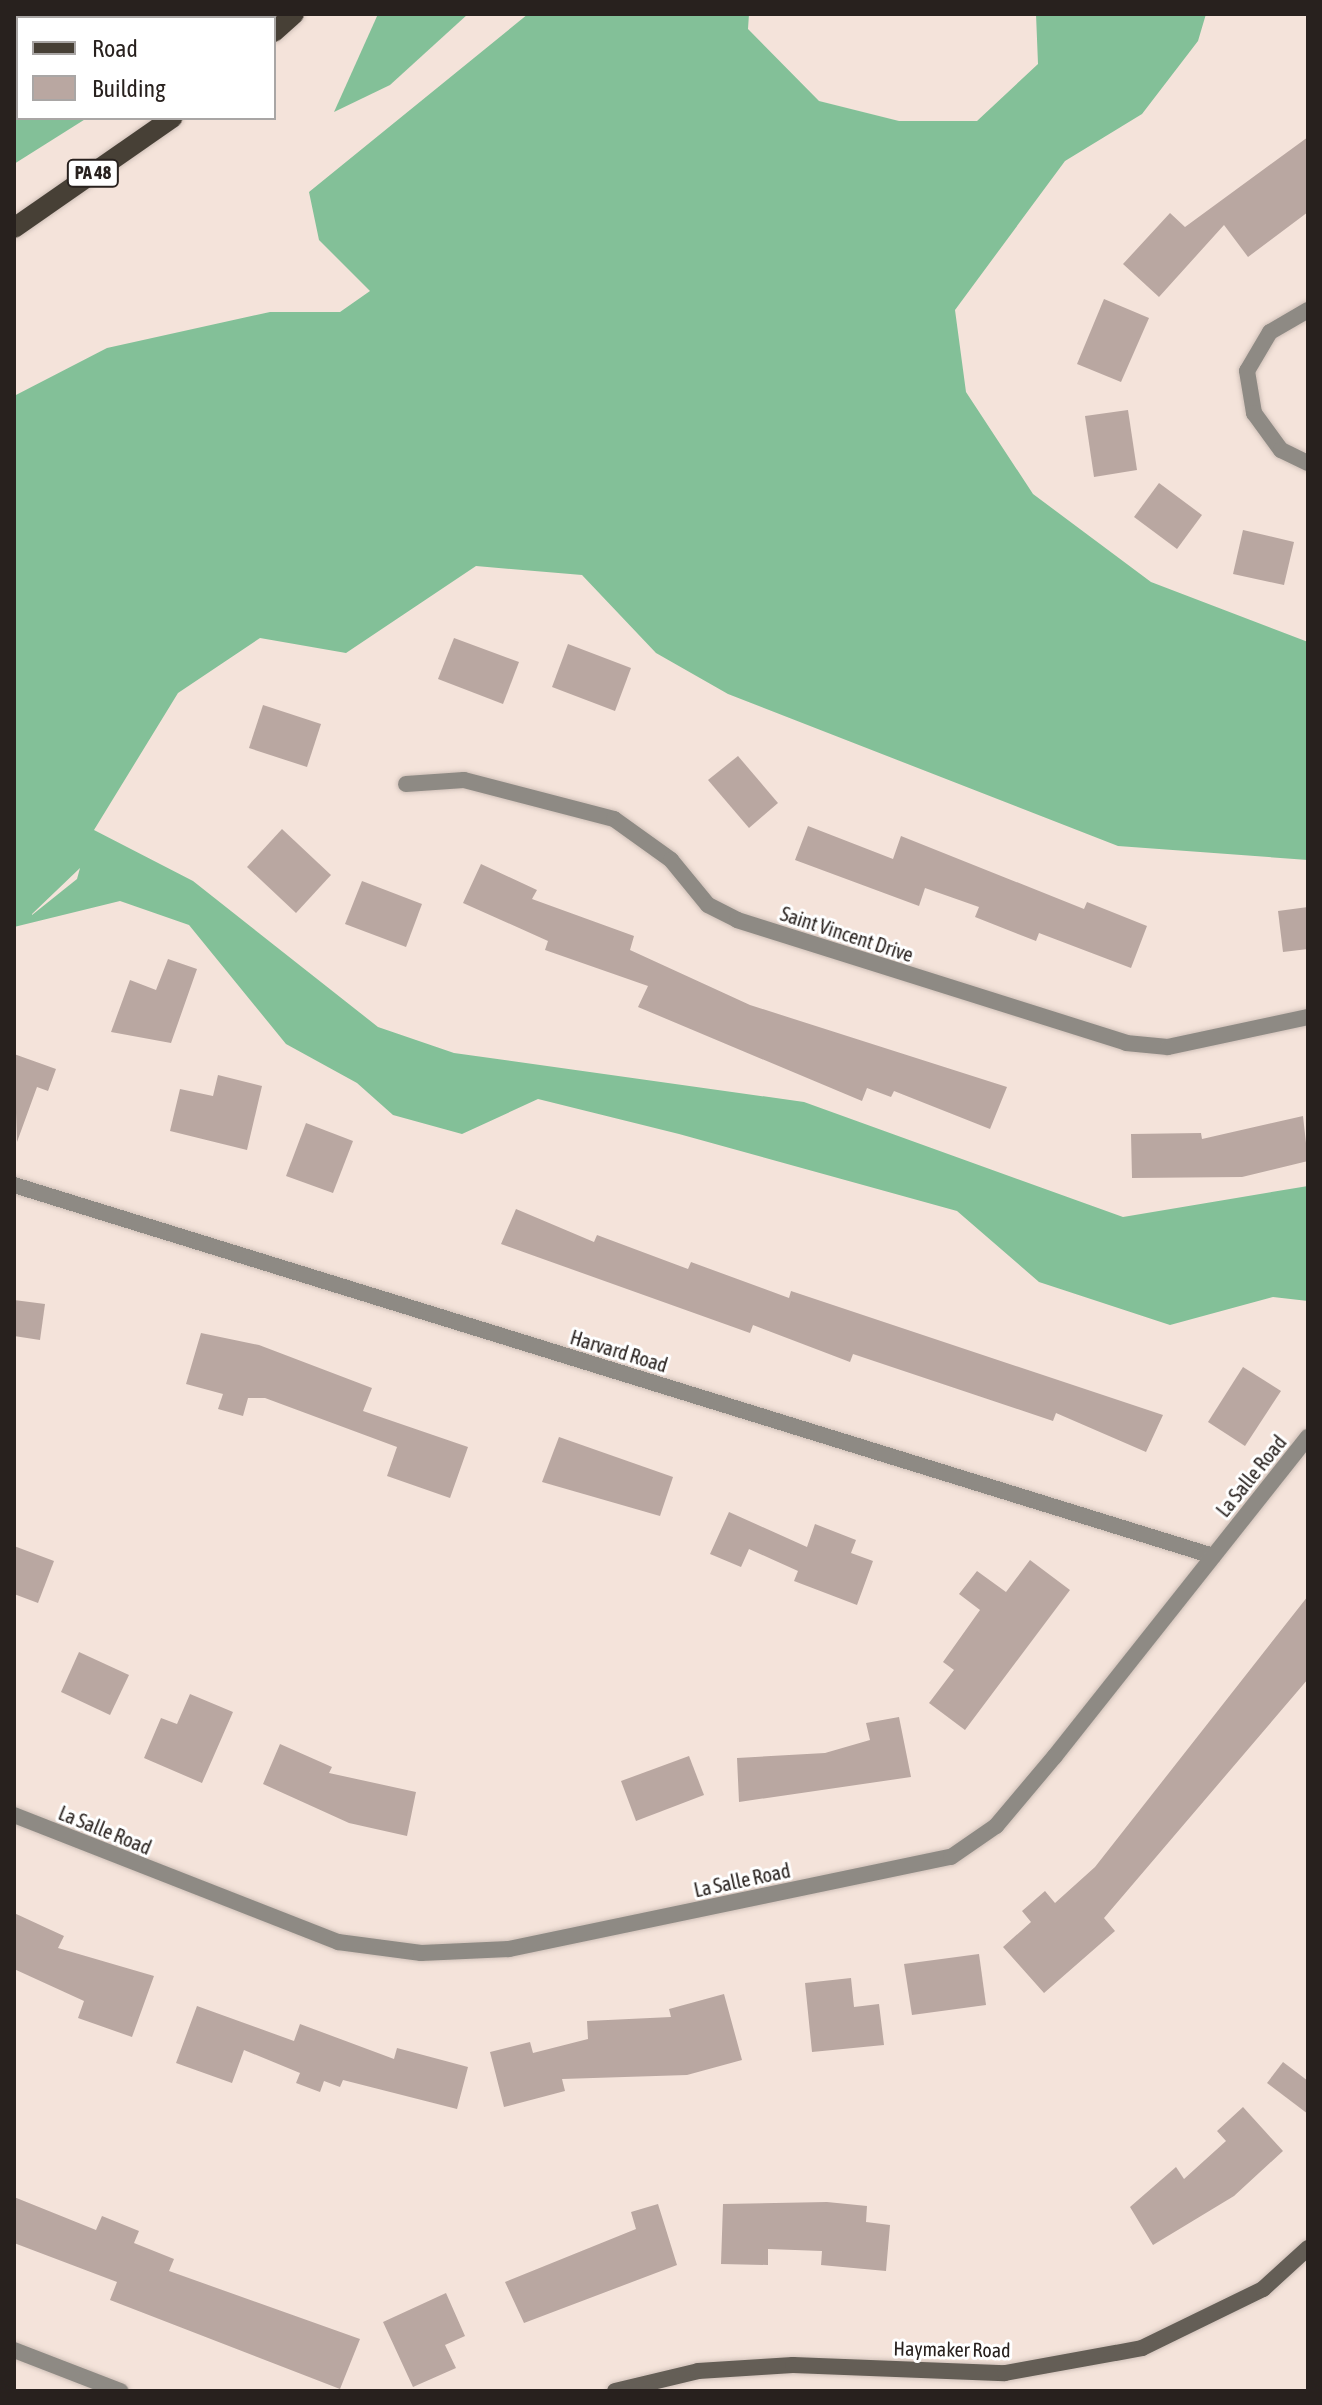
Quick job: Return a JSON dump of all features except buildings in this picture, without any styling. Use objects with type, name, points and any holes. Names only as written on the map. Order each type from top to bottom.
[{"type":"main road","points":[[276,30],[294,14]]},
{"type":"main road","name":"PA 48","points":[[14,228],[169,120]]},
{"type":"main road","name":"Haymaker Road","points":[[615,2391],[698,2371],[793,2365],[1005,2373],[1142,2348],[1263,2289],[1308,2248]]},
{"type":"street","points":[[1308,310],[1270,332],[1247,371],[1254,413],[1281,450],[1308,463]]},
{"type":"street","name":"Saint Vincent Drive","points":[[406,784],[464,780],[614,819],[671,860],[708,905],[737,920],[1126,1043],[1168,1047],[1308,1017]]},
{"type":"street","name":"Harvard Road","points":[[14,1185],[1213,1556]]},
{"type":"street","name":"La Salle Road","points":[[14,1815],[338,1942],[421,1953],[509,1949],[951,1857],[996,1826],[1308,1437]]},
{"type":"street","points":[[14,2350],[120,2391]]},
{"type":"green space","points":[[14,14],[197,14],[16,16],[16,120],[84,120],[14,164]]},
{"type":"green space","points":[[378,14],[468,14],[390,85],[334,112]]},
{"type":"green space","points":[[528,14],[749,14],[748,29],[819,101],[899,121],[977,121],[1038,64],[1036,14],[1206,14],[1198,41],[1142,114],[1065,161],[955,310],[966,392],[1033,494],[1151,582],[1308,642],[1308,860],[1118,846],[728,694],[656,653],[582,575],[476,566],[346,653],[260,638],[178,693],[94,830],[193,881],[378,1027],[454,1053],[804,1102],[1123,1217],[1308,1186],[1308,1301],[1273,1297],[1170,1325],[1039,1282],[957,1211],[679,1134],[538,1099],[462,1134],[393,1115],[357,1083],[286,1044],[189,925],[120,901],[14,927],[14,396],[107,348],[270,312],[340,312],[370,291],[319,240],[309,192]],"holes":[[[80,868],[77,879],[32,915]]]}]
